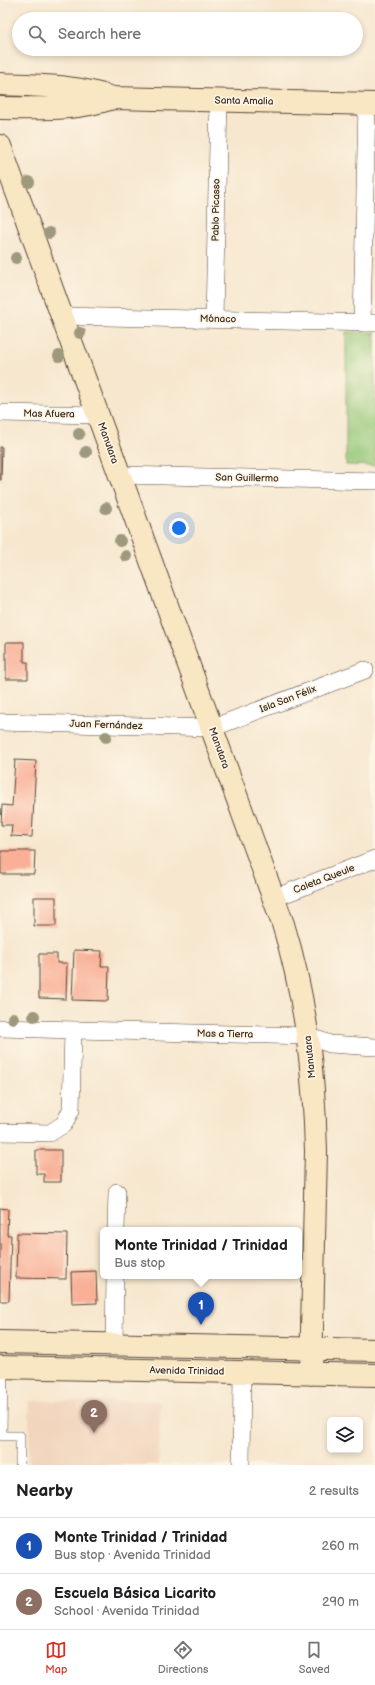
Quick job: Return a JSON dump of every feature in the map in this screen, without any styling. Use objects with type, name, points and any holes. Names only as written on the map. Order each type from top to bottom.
[{"type":"main road","name":"Santa Amalia","points":[[0,84],[69,87],[86,90],[113,98],[371,104]]},
{"type":"main road","name":"Santa Amalia","points":[[0,108],[67,108],[97,103],[113,98]]},
{"type":"main road","name":"Manutara","points":[[0,146],[274,898],[293,958],[308,1036],[314,1093],[316,1151],[311,1374]]},
{"type":"main road","points":[[0,1342],[375,1350]]},
{"type":"main road","name":"Avenida Trinidad","points":[[1,1367],[375,1375]]},
{"type":"street","name":"Pablo Picasso","points":[[214,319],[219,100]]},
{"type":"street","points":[[369,323],[371,104]]},
{"type":"street","name":"Mónaco","points":[[62,316],[369,323]]},
{"type":"street","name":"Mas Afuera","points":[[0,412],[98,415]]},
{"type":"street","name":"San Guillermo","points":[[120,475],[375,481]]},
{"type":"street","name":"Isla San Félix","points":[[212,728],[365,670]]},
{"type":"street","name":"Juan Fernández","points":[[0,722],[212,728]]},
{"type":"street","name":"Caleta Queule","points":[[274,898],[375,860]]},
{"type":"street","name":"Mas a Tierra","points":[[0,1028],[308,1036],[330,1044],[375,1047]]},
{"type":"street","points":[[0,1132],[50,1133],[64,1124],[71,1110],[73,1030]]},
{"type":"street","points":[[116,1227],[117,1192]]},
{"type":"street","points":[[114,1345],[115,1279]]},
{"type":"street","points":[[241,1465],[242,1372]]},
{"type":"lane","points":[[1,1367],[1,1436],[20,1436],[20,1465]]},
{"type":"shaded area","points":[[29,1401],[160,1401],[159,1465],[29,1465]]},
{"type":"green space","points":[[346,332],[375,332],[375,466],[346,465]]},
{"type":"building","points":[[0,447],[2,447],[1,480],[0,480]]},
{"type":"building","points":[[6,642],[24,642],[24,662],[28,662],[28,679],[6,679]]},
{"type":"building","points":[[15,760],[36,761],[32,837],[11,836],[12,825],[1,825],[2,805],[12,806]]},
{"type":"building","points":[[1,851],[35,851],[34,874],[1,874]]},
{"type":"building","points":[[34,897],[56,897],[56,926],[34,926]]},
{"type":"building","points":[[74,950],[102,951],[101,966],[109,966],[108,1001],[72,1000]]},
{"type":"building","points":[[39,954],[57,954],[57,963],[67,963],[66,999],[39,998]]},
{"type":"building","points":[[36,1150],[61,1150],[61,1182],[44,1182],[44,1174],[36,1174]]},
{"type":"building","points":[[0,1208],[8,1209],[7,1235],[11,1235],[9,1301],[0,1301]]},
{"type":"building","points":[[17,1233],[67,1234],[66,1279],[16,1278]]},
{"type":"building","points":[[96,1271],[97,1303],[72,1304],[71,1272]]},
{"type":"place","name":"Monte Trinidad / Trinidad","points":[[201,1325]]},
{"type":"place","name":"Escuela Básica Licarito","points":[[94,1433]]}]
